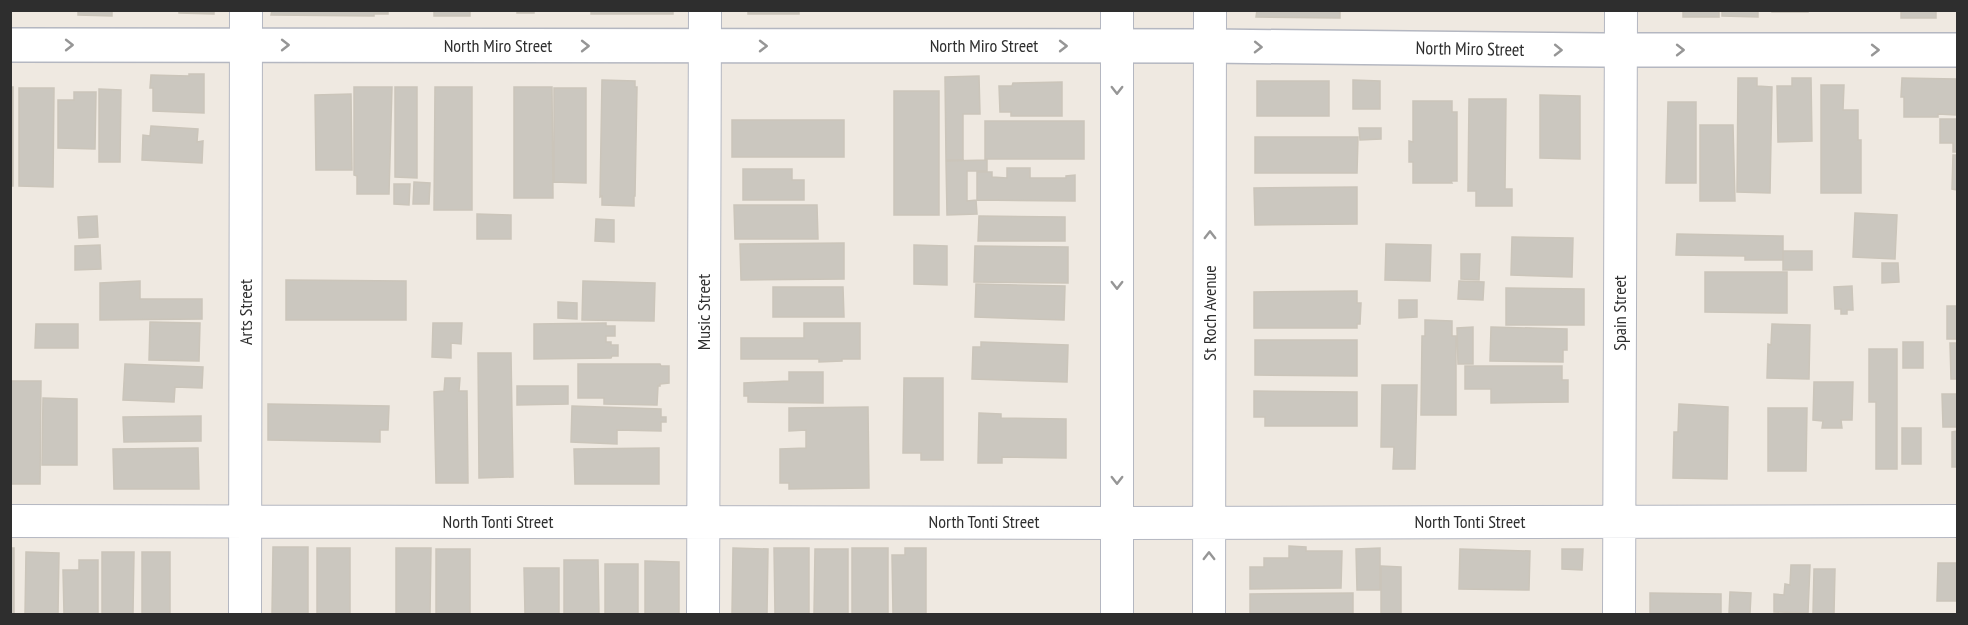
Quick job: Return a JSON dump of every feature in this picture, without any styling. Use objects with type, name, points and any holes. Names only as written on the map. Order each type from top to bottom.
[{"type":"street","name":"Arts Street","points":[[245,615],[246,10]]},
{"type":"street","name":"Music Street","points":[[703,615],[705,10]]},
{"type":"street","points":[[1117,10],[1117,615]]},
{"type":"street","name":"St Roch Avenue","points":[[1209,615],[1210,10]]},
{"type":"street","name":"Spain Street","points":[[1619,615],[1621,10]]},
{"type":"street","name":"North Miro Street","points":[[10,45],[1210,46],[1621,50],[1958,50]]},
{"type":"street","name":"North Tonti Street","points":[[10,521],[1117,523],[1958,521]]},
{"type":"building","points":[[78,10],[112,10],[112,16],[78,15]]},
{"type":"building","points":[[179,10],[214,10],[214,14],[179,13]]},
{"type":"building","points":[[272,10],[388,10],[388,14],[374,14],[374,16],[271,15]]},
{"type":"building","points":[[434,10],[470,10],[470,16],[434,16]]},
{"type":"building","points":[[517,10],[534,10],[534,13],[517,13]]},
{"type":"building","points":[[591,10],[673,10],[673,14],[591,14]]},
{"type":"building","points":[[748,10],[799,10],[799,14],[748,14]]},
{"type":"building","points":[[1257,10],[1340,10],[1340,18],[1256,17]]},
{"type":"building","points":[[1683,10],[1719,10],[1719,17],[1683,17]]},
{"type":"building","points":[[1722,10],[1758,10],[1758,17],[1722,16]]},
{"type":"building","points":[[1772,10],[1808,10],[1808,12],[1772,12]]},
{"type":"building","points":[[1901,10],[1936,10],[1936,18],[1901,18]]},
{"type":"building","points":[[189,74],[204,74],[204,113],[153,111],[151,75],[189,76]]},
{"type":"building","points":[[979,76],[980,114],[963,114],[963,160],[946,160],[945,77]]},
{"type":"building","points":[[1738,78],[1757,78],[1757,86],[1772,87],[1770,193],[1737,192]]},
{"type":"building","points":[[1792,78],[1811,78],[1812,141],[1778,142],[1777,86],[1792,86]]},
{"type":"building","points":[[1902,78],[1956,79],[1956,115],[1904,117],[1904,97],[1901,97]]},
{"type":"building","points":[[602,80],[635,81],[635,87],[637,87],[634,206],[602,205],[602,196],[600,197]]},
{"type":"building","points":[[1353,80],[1380,81],[1380,109],[1353,109]]},
{"type":"building","points":[[1257,81],[1329,81],[1329,116],[1257,116]]},
{"type":"building","points":[[1062,82],[1062,116],[1011,116],[1011,112],[1000,112],[999,86],[1012,86],[1013,83]]},
{"type":"building","points":[[1821,85],[1844,85],[1843,110],[1858,110],[1858,140],[1861,140],[1861,193],[1821,193]]},
{"type":"building","points":[[10,87],[13,87],[13,186],[10,186]]},
{"type":"building","points":[[354,87],[392,87],[389,194],[357,194],[357,176],[354,175]]},
{"type":"building","points":[[395,87],[417,87],[417,178],[395,177]]},
{"type":"building","points":[[435,87],[472,87],[472,210],[434,210]]},
{"type":"building","points":[[514,87],[552,87],[553,198],[514,198]]},
{"type":"building","points":[[19,88],[54,88],[53,187],[19,186]]},
{"type":"building","points":[[554,88],[586,88],[586,183],[554,182]]},
{"type":"building","points":[[99,89],[121,90],[120,162],[99,162]]},
{"type":"building","points":[[894,91],[939,91],[939,215],[894,215]]},
{"type":"building","points":[[74,92],[96,92],[95,149],[58,148],[58,100],[74,100]]},
{"type":"building","points":[[351,94],[352,170],[316,170],[315,95]]},
{"type":"building","points":[[1540,95],[1580,96],[1580,159],[1540,158]]},
{"type":"building","points":[[1469,99],[1506,99],[1505,189],[1512,189],[1512,206],[1476,206],[1476,191],[1468,191]]},
{"type":"building","points":[[1413,101],[1452,101],[1452,112],[1457,112],[1457,181],[1413,183],[1413,162],[1409,162],[1409,141],[1413,142]]},
{"type":"building","points":[[1668,102],[1696,102],[1696,183],[1666,183]]},
{"type":"building","points":[[1940,119],[1958,119],[1958,152],[1953,152],[1953,143],[1940,143]]},
{"type":"building","points":[[732,120],[844,120],[844,157],[732,157]]},
{"type":"building","points":[[985,121],[1084,121],[1084,159],[985,159]]},
{"type":"building","points":[[1700,125],[1733,125],[1735,201],[1700,201]]},
{"type":"building","points":[[151,126],[198,129],[197,142],[203,141],[202,163],[142,160],[143,135],[150,136]]},
{"type":"building","points":[[1359,128],[1381,128],[1381,139],[1360,140]]},
{"type":"building","points":[[1255,137],[1358,137],[1357,173],[1255,173]]},
{"type":"building","points":[[1953,155],[1958,155],[1958,190],[1952,189]]},
{"type":"building","points":[[987,160],[987,171],[967,171],[967,201],[976,200],[977,214],[947,215],[946,161]]},
{"type":"building","points":[[1007,168],[1030,168],[1030,178],[1066,178],[1066,176],[1075,175],[1075,201],[977,200],[977,172],[992,172],[992,177],[1007,178]]},
{"type":"building","points":[[743,169],[792,169],[792,180],[804,180],[804,200],[743,200]]},
{"type":"building","points":[[414,182],[430,183],[429,204],[413,204]]},
{"type":"building","points":[[394,184],[410,184],[409,205],[394,204]]},
{"type":"building","points":[[1357,187],[1357,224],[1255,225],[1254,188]]},
{"type":"building","points":[[734,205],[817,205],[818,239],[735,239]]},
{"type":"building","points":[[1855,213],[1897,215],[1895,259],[1853,257]]},
{"type":"building","points":[[477,214],[511,215],[511,239],[477,239]]},
{"type":"building","points":[[97,216],[98,237],[79,238],[78,217]]},
{"type":"building","points":[[979,216],[1065,217],[1065,241],[978,241]]},
{"type":"building","points":[[596,219],[614,220],[614,242],[595,241]]},
{"type":"building","points":[[1677,234],[1783,236],[1783,260],[1745,260],[1745,256],[1676,255]]},
{"type":"building","points":[[1512,237],[1573,238],[1572,277],[1511,275]]},
{"type":"building","points":[[844,243],[844,279],[741,280],[740,244]]},
{"type":"building","points":[[1386,244],[1431,245],[1430,281],[1385,280]]},
{"type":"building","points":[[100,245],[101,269],[75,270],[75,246]]},
{"type":"building","points":[[914,245],[947,246],[947,285],[914,284]]},
{"type":"building","points":[[975,246],[1068,247],[1068,283],[974,282]]},
{"type":"building","points":[[1783,251],[1812,251],[1812,270],[1783,270]]},
{"type":"building","points":[[1461,254],[1480,254],[1479,280],[1461,279]]},
{"type":"building","points":[[1882,263],[1898,263],[1899,282],[1882,283]]},
{"type":"building","points":[[1705,272],[1787,272],[1787,313],[1705,312]]},
{"type":"building","points":[[286,280],[406,281],[406,320],[286,320]]},
{"type":"building","points":[[140,281],[140,299],[202,299],[202,319],[100,320],[100,283]]},
{"type":"building","points":[[583,281],[655,283],[654,321],[582,320]]},
{"type":"building","points":[[1459,281],[1484,282],[1483,300],[1458,299]]},
{"type":"building","points":[[976,284],[1065,286],[1064,320],[975,317]]},
{"type":"building","points":[[1852,286],[1853,310],[1847,310],[1847,314],[1841,314],[1841,309],[1835,309],[1834,287]]},
{"type":"building","points":[[773,287],[843,287],[844,317],[773,317]]},
{"type":"building","points":[[1506,288],[1584,289],[1584,325],[1506,325]]},
{"type":"building","points":[[1357,291],[1357,303],[1361,303],[1360,324],[1357,324],[1357,328],[1254,328],[1254,292]]},
{"type":"building","points":[[1399,300],[1417,300],[1417,317],[1399,318]]},
{"type":"building","points":[[558,302],[577,303],[577,319],[558,318]]},
{"type":"building","points":[[1947,306],[1958,306],[1958,339],[1947,339]]},
{"type":"building","points":[[1425,320],[1452,321],[1452,336],[1456,336],[1456,415],[1421,415],[1422,336],[1425,336]]},
{"type":"building","points":[[150,322],[200,323],[199,361],[149,360]]},
{"type":"building","points":[[433,323],[462,323],[461,344],[451,343],[451,358],[432,357]]},
{"type":"building","points":[[606,323],[606,326],[615,326],[615,336],[606,336],[606,342],[618,345],[618,356],[534,359],[534,324]]},
{"type":"building","points":[[804,323],[860,323],[860,359],[819,362],[819,359],[741,359],[741,338],[804,338]]},
{"type":"building","points":[[36,324],[78,324],[78,348],[35,348]]},
{"type":"building","points":[[1772,324],[1810,325],[1809,379],[1767,378],[1768,344],[1771,345]]},
{"type":"building","points":[[1473,327],[1473,364],[1458,364],[1457,328]]},
{"type":"building","points":[[1491,327],[1567,329],[1567,350],[1563,350],[1563,362],[1490,361]]},
{"type":"building","points":[[1255,340],[1357,340],[1357,376],[1255,375]]},
{"type":"building","points":[[981,342],[1068,345],[1067,382],[972,379],[973,347],[981,347]]},
{"type":"building","points":[[1903,342],[1923,342],[1923,368],[1903,368]]},
{"type":"building","points":[[1950,343],[1958,343],[1958,379],[1951,379]]},
{"type":"building","points":[[1869,349],[1897,349],[1897,469],[1876,469],[1876,402],[1869,402]]},
{"type":"building","points":[[478,353],[511,353],[513,477],[479,478]]},
{"type":"building","points":[[125,364],[203,367],[202,388],[175,387],[174,402],[123,400]]},
{"type":"building","points":[[578,364],[660,364],[669,366],[669,383],[658,386],[657,405],[604,404],[604,398],[578,398]]},
{"type":"building","points":[[1465,366],[1562,366],[1562,380],[1568,380],[1568,402],[1491,403],[1491,389],[1465,389]]},
{"type":"building","points":[[789,372],[823,372],[823,403],[748,402],[748,396],[744,396],[744,383],[789,381]]},
{"type":"building","points":[[445,378],[460,378],[459,391],[467,391],[468,483],[436,483],[434,392],[444,391]]},
{"type":"building","points":[[904,378],[943,378],[943,460],[921,460],[921,453],[903,453]]},
{"type":"building","points":[[10,381],[41,381],[40,484],[10,484]]},
{"type":"building","points":[[1814,382],[1853,382],[1852,420],[1841,420],[1842,428],[1822,428],[1823,421],[1813,420]]},
{"type":"building","points":[[1382,385],[1417,385],[1415,469],[1393,469],[1394,447],[1381,447]]},
{"type":"building","points":[[517,386],[568,386],[568,404],[517,405]]},
{"type":"building","points":[[1254,391],[1357,392],[1357,426],[1265,426],[1265,417],[1254,417]]},
{"type":"building","points":[[1942,394],[1958,394],[1958,427],[1943,427]]},
{"type":"building","points":[[43,398],[77,399],[77,465],[42,465]]},
{"type":"building","points":[[268,404],[389,406],[388,430],[380,430],[380,442],[268,440]]},
{"type":"building","points":[[1679,404],[1728,407],[1727,479],[1673,478],[1674,432],[1678,432]]},
{"type":"building","points":[[572,406],[661,409],[661,417],[666,417],[666,422],[661,422],[661,431],[617,430],[617,444],[571,442]]},
{"type":"building","points":[[868,407],[869,488],[789,489],[789,483],[780,483],[780,449],[806,448],[806,430],[789,431],[789,408]]},
{"type":"building","points":[[1768,408],[1807,408],[1806,471],[1768,471]]},
{"type":"building","points":[[979,413],[1001,414],[1001,418],[1066,419],[1066,458],[1002,457],[1002,463],[978,463]]},
{"type":"building","points":[[201,416],[201,441],[124,442],[123,417]]},
{"type":"building","points":[[1902,428],[1921,428],[1921,464],[1902,464]]},
{"type":"building","points":[[1958,431],[1958,467],[1952,467],[1952,432]]},
{"type":"building","points":[[198,448],[199,489],[114,489],[113,449]]},
{"type":"building","points":[[659,448],[659,484],[575,484],[574,449]]},
{"type":"building","points":[[1289,546],[1306,547],[1306,551],[1342,551],[1341,588],[1250,589],[1250,567],[1264,567],[1264,558],[1289,558]]},
{"type":"building","points":[[273,547],[308,547],[308,614],[272,614]]},
{"type":"building","points":[[10,548],[14,548],[14,614],[10,614]]},
{"type":"building","points":[[317,548],[350,548],[350,614],[317,614]]},
{"type":"building","points":[[396,548],[431,548],[430,614],[396,614]]},
{"type":"building","points":[[733,548],[768,549],[767,614],[732,614]]},
{"type":"building","points":[[774,548],[809,548],[809,614],[775,614]]},
{"type":"building","points":[[852,548],[888,548],[888,614],[852,614]]},
{"type":"building","points":[[905,548],[926,548],[926,614],[893,614],[892,555],[905,555]]},
{"type":"building","points":[[1380,548],[1380,590],[1357,590],[1356,549]]},
{"type":"building","points":[[436,549],[470,549],[470,614],[436,614]]},
{"type":"building","points":[[815,549],[848,549],[848,614],[814,614]]},
{"type":"building","points":[[1460,549],[1530,551],[1529,590],[1459,589]]},
{"type":"building","points":[[1562,549],[1583,549],[1582,570],[1562,569]]},
{"type":"building","points":[[26,552],[59,553],[58,614],[25,614]]},
{"type":"building","points":[[102,552],[134,552],[133,614],[102,614]]},
{"type":"building","points":[[142,552],[170,552],[170,614],[142,614]]},
{"type":"building","points":[[79,560],[98,560],[98,614],[64,614],[63,570],[79,570]]},
{"type":"building","points":[[564,560],[598,560],[599,614],[564,614]]},
{"type":"building","points":[[645,561],[679,562],[679,614],[645,614]]},
{"type":"building","points":[[1938,563],[1958,563],[1958,601],[1937,601]]},
{"type":"building","points":[[605,564],[638,564],[638,614],[605,614]]},
{"type":"building","points":[[1791,565],[1810,565],[1808,613],[1774,612],[1774,594],[1784,595],[1785,584],[1790,585]]},
{"type":"building","points":[[1381,566],[1401,567],[1401,614],[1381,614]]},
{"type":"building","points":[[524,568],[559,568],[559,614],[525,614]]},
{"type":"building","points":[[1814,569],[1835,569],[1834,614],[1813,614]]},
{"type":"building","points":[[1730,592],[1751,593],[1750,614],[1729,614]]},
{"type":"building","points":[[1353,593],[1353,614],[1250,614],[1250,594]]},
{"type":"building","points":[[1650,593],[1721,594],[1721,614],[1650,614]]}]
